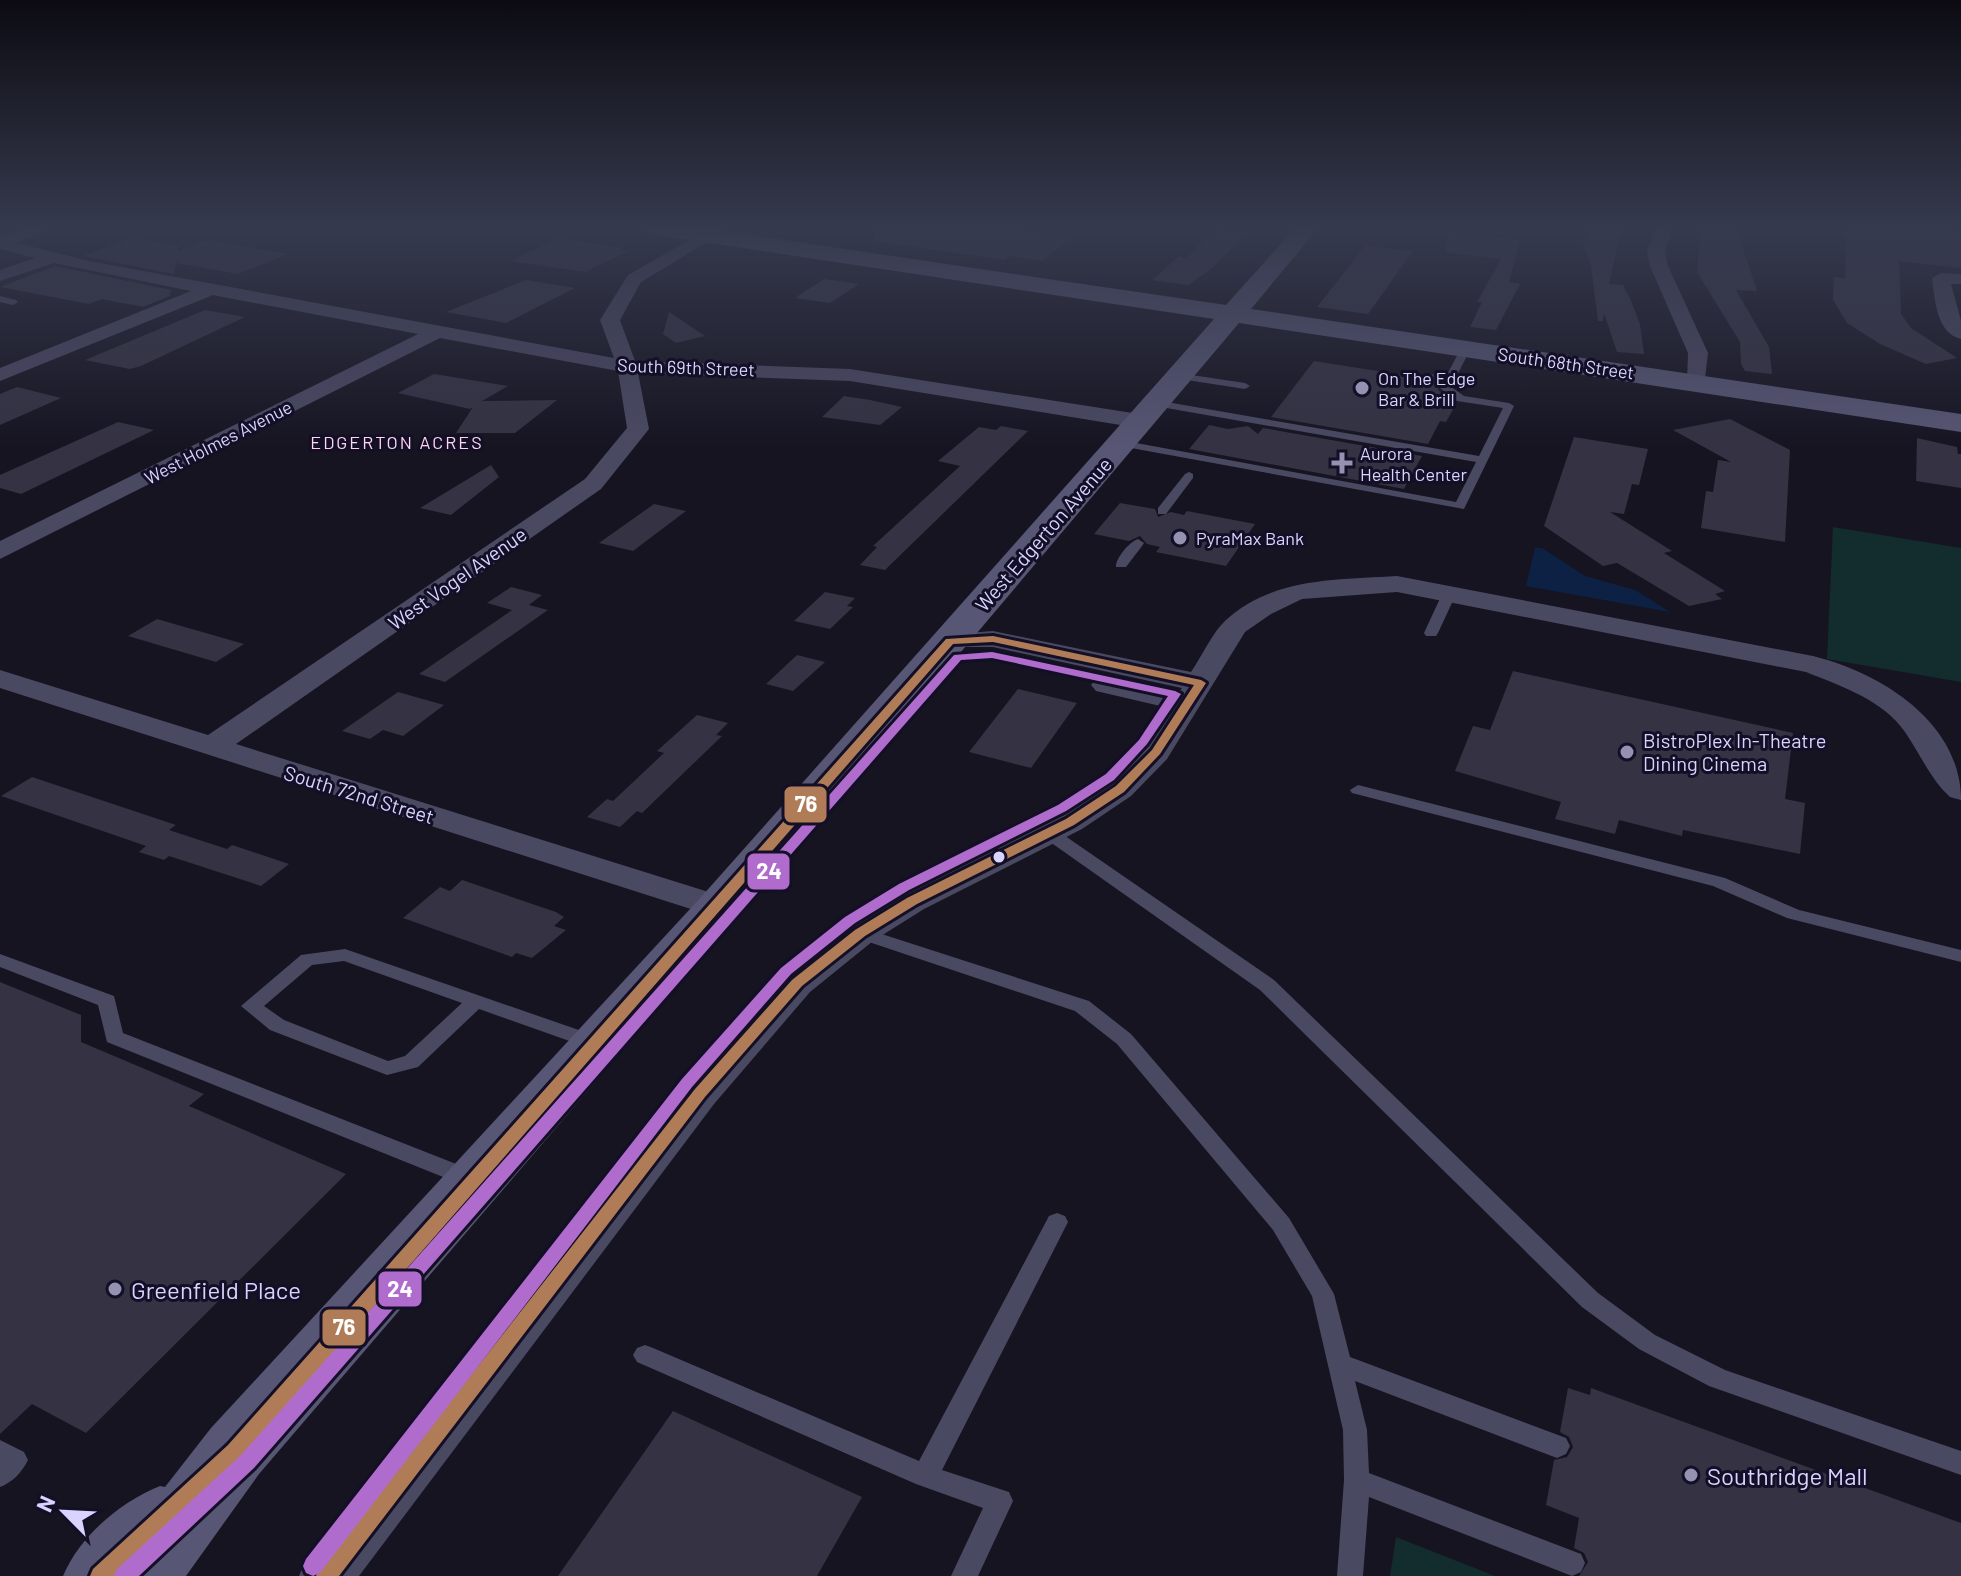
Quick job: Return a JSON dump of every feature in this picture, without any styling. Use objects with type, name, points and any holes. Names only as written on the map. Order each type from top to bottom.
[{"type":"street","points":[[0,375],[183,301]]},
{"type":"street","name":"South 69th Street","points":[[271,301],[627,367],[850,375],[1138,423]]},
{"type":"street","points":[[621,301],[610,320],[627,367]]},
{"type":"street","name":"South 68th Street","points":[[1154,301],[1961,423]]},
{"type":"street","name":"West Edgerton Avenue","points":[[142,1576],[235,1451],[719,907],[1243,301]]},
{"type":"street","points":[[1674,301],[1698,353],[1697,383]]},
{"type":"street","points":[[1945,301],[1948,318],[1961,333]]},
{"type":"street","name":"West Holmes Avenue","points":[[0,551],[436,332]]},
{"type":"street","name":"West Vogel Avenue","points":[[211,747],[593,484],[638,429],[627,367]]},
{"type":"street","points":[[326,1576],[700,1093],[797,983],[860,933],[912,901],[1049,833],[1120,789],[1156,752],[1234,627],[1261,608],[1297,591],[1397,584],[1813,665],[1866,686],[1911,718],[1948,776],[1961,790]]},
{"type":"street","points":[[950,641],[978,656],[1194,693]]},
{"type":"street","name":"South 72nd Street","points":[[0,679],[719,907]]},
{"type":"street","name":"West Edgerton Avenue","points":[[100,1576],[235,1451]]},
{"type":"lane","points":[[7,301],[13,302]]},
{"type":"lane","points":[[1138,423],[1460,506],[1509,406],[1461,399],[1445,388],[1466,348]]},
{"type":"lane","points":[[1178,376],[1245,386]]},
{"type":"lane","points":[[1138,423],[1484,460]]},
{"type":"lane","points":[[1162,511],[1189,476]]},
{"type":"lane","points":[[1121,564],[1138,543]]},
{"type":"lane","points":[[1431,633],[1450,592]]},
{"type":"lane","points":[[1358,790],[1719,882],[1793,914],[1961,956]]},
{"type":"lane","points":[[1049,833],[1267,985],[1590,1300],[1647,1342],[1718,1378],[1961,1463]]},
{"type":"lane","points":[[860,933],[1082,1006],[1124,1039],[1281,1224],[1323,1294],[1355,1430],[1357,1480],[1350,1576]]},
{"type":"lane","points":[[476,1001],[411,1062],[387,1068],[277,1025],[251,1006],[307,959],[345,955],[476,1001],[598,1044]]},
{"type":"lane","points":[[0,960],[107,1001],[114,1037],[476,1180]]},
{"type":"lane","points":[[925,1476],[1057,1222]]},
{"type":"lane","points":[[645,1355],[925,1476],[1000,1501],[964,1576]]},
{"type":"lane","points":[[1340,1364],[1557,1446]]},
{"type":"lane","points":[[0,1452],[15,1460],[0,1475]]},
{"type":"lane","points":[[1357,1480],[1572,1563]]},
{"type":"green space","points":[[1833,527],[1961,548],[1961,682],[1827,659]]},
{"type":"green space","points":[[1396,1537],[1495,1576],[1390,1576]]},
{"type":"water","points":[[1535,548],[1542,548],[1585,576],[1635,590],[1670,612],[1526,586]]},
{"type":"building","points":[[71,301],[98,301],[89,304]]},
{"type":"building","points":[[110,301],[159,301],[143,307]]},
{"type":"building","points":[[475,301],[550,301],[506,323],[446,312]]},
{"type":"building","points":[[1322,301],[1378,301],[1368,314],[1317,307]]},
{"type":"building","points":[[1511,301],[1496,330],[1470,327],[1482,302],[1477,302]]},
{"type":"building","points":[[1595,301],[1631,301],[1640,324],[1644,354],[1617,352],[1604,313],[1603,321],[1598,321]]},
{"type":"building","points":[[1715,301],[1742,301],[1769,347],[1772,374],[1745,371],[1741,364],[1740,342]]},
{"type":"building","points":[[1833,301],[1900,301],[1901,314],[1911,328],[1957,358],[1926,364],[1880,344],[1847,323]]},
{"type":"building","points":[[205,310],[245,317],[130,369],[85,360]]},
{"type":"building","points":[[669,312],[705,336],[676,343],[663,334]]},
{"type":"building","points":[[1314,361],[1403,375],[1433,374],[1441,379],[1438,390],[1456,404],[1446,422],[1440,421],[1428,444],[1271,417]]},
{"type":"building","points":[[434,374],[508,386],[482,401],[557,400],[515,433],[456,433],[473,407],[470,409],[398,393]]},
{"type":"building","points":[[17,387],[61,398],[0,425],[0,394]]},
{"type":"building","points":[[844,396],[902,407],[880,425],[822,417]]},
{"type":"building","points":[[1730,419],[1790,450],[1785,542],[1701,528],[1706,491],[1713,492],[1718,460],[1731,462],[1673,430]]},
{"type":"building","points":[[118,422],[154,430],[21,494],[0,488],[0,475]]},
{"type":"building","name":"Aurora Health Center","points":[[1209,425],[1228,429],[1248,426],[1258,434],[1263,428],[1422,456],[1404,489],[1189,449]]},
{"type":"building","points":[[1001,426],[1028,431],[885,570],[860,565],[877,547],[873,546],[960,466],[938,461],[979,427],[996,430]]},
{"type":"building","points":[[1574,437],[1648,449],[1639,485],[1632,484],[1624,514],[1610,512],[1672,551],[1664,553],[1725,591],[1715,594],[1722,599],[1689,606],[1617,563],[1603,566],[1544,526]]},
{"type":"building","points":[[1917,438],[1957,447],[1958,454],[1961,454],[1961,488],[1916,481]]},
{"type":"building","points":[[491,465],[499,477],[451,515],[420,508]]},
{"type":"building","name":"PyraMax Bank","points":[[1120,503],[1155,509],[1158,517],[1171,512],[1184,515],[1187,511],[1255,524],[1226,566],[1156,552],[1160,547],[1147,544],[1140,536],[1129,541],[1094,534]]},
{"type":"building","points":[[654,504],[686,511],[633,551],[599,543]]},
{"type":"building","points":[[511,587],[542,595],[529,605],[548,610],[445,682],[419,674],[512,610],[487,603]]},
{"type":"building","points":[[825,592],[855,598],[847,606],[853,607],[830,629],[794,621]]},
{"type":"building","points":[[157,619],[244,644],[216,662],[128,636]]},
{"type":"building","points":[[797,655],[825,662],[793,691],[766,684]]},
{"type":"building","name":"BistroPlex In-Theatre Dining Cinema","points":[[1513,671],[1793,733],[1785,799],[1805,803],[1800,854],[1683,830],[1682,836],[1619,820],[1615,834],[1555,819],[1561,802],[1455,771],[1473,726],[1490,730]]},
{"type":"building","points":[[1018,689],[1077,703],[1031,768],[969,752]]},
{"type":"building","points":[[398,692],[444,705],[403,736],[383,730],[370,739],[342,731]]},
{"type":"building","points":[[697,715],[728,723],[716,735],[722,736],[642,813],[637,811],[620,827],[587,817],[607,799],[613,801],[664,753],[657,751]]},
{"type":"building","points":[[32,777],[176,825],[169,830],[227,849],[232,845],[289,864],[261,886],[169,856],[164,860],[139,852],[146,846],[1,796]]},
{"type":"building","points":[[462,880],[556,912],[564,917],[554,926],[566,930],[532,958],[516,953],[512,957],[403,918],[440,887],[450,891]]},
{"type":"building","name":"Greenfield Place","points":[[0,982],[81,1015],[81,1042],[204,1094],[189,1106],[346,1174],[86,1433],[32,1404],[0,1434]]},
{"type":"building","name":"Southridge Mall","points":[[1568,1388],[1590,1395],[1591,1388],[1961,1523],[1961,1576],[1579,1576],[1588,1562],[1584,1553],[1574,1548],[1579,1518],[1546,1505],[1554,1460],[1567,1457],[1573,1447],[1569,1437],[1560,1432]]},
{"type":"building","points":[[673,1411],[862,1497],[817,1576],[558,1576]]},
{"type":"transit line","name":"76","points":[[100,1576],[235,1451],[950,641],[993,639],[1201,683],[1156,752],[1120,789],[1070,822],[912,901],[860,933],[797,983],[700,1093],[326,1576]]},
{"type":"transit line","name":"24","points":[[124,1576],[247,1462],[958,657],[992,655],[1175,694],[1143,742],[1110,777],[1062,808],[904,887],[850,920],[786,971],[687,1083],[313,1566]]},
{"type":"place","name":"On The Edge Bar & Brill","points":[[1362,388]]},
{"type":"place","name":"Aurora Health Center","points":[[1342,463]]},
{"type":"place","name":"PyraMax Bank","points":[[1180,538]]},
{"type":"place","name":"BistroPlex In-Theatre Dining Cinema","points":[[1627,752]]},
{"type":"place","name":"Greenfield Place","points":[[115,1289]]},
{"type":"place","name":"Southridge Mall","points":[[1691,1475]]},
{"type":"district","name":"EDGERTON ACRES","points":[[397,442]]}]
